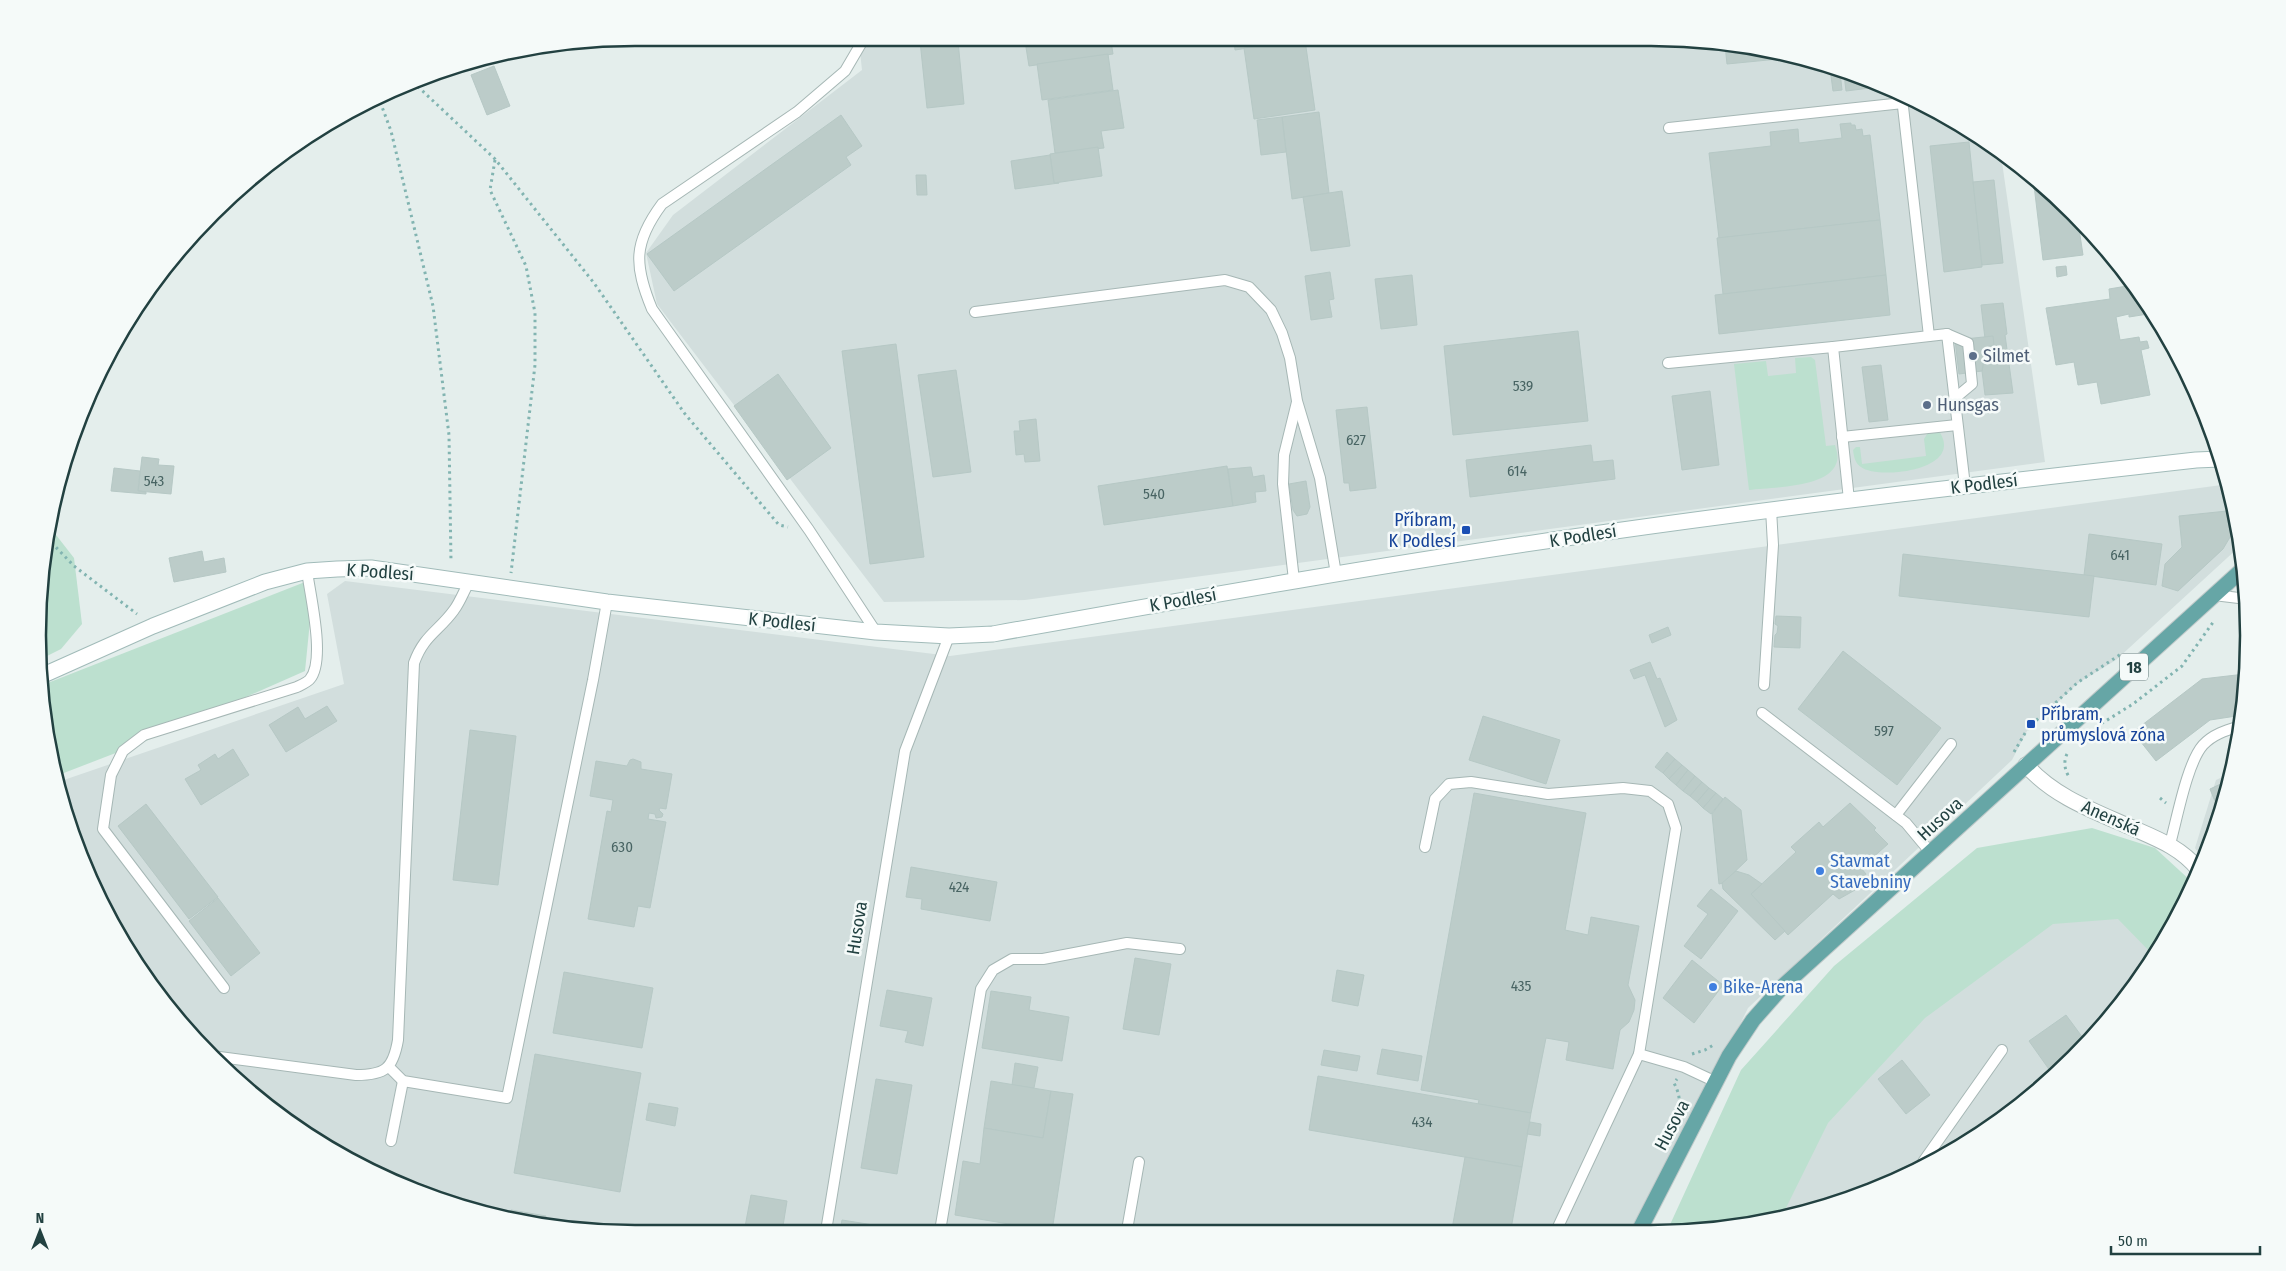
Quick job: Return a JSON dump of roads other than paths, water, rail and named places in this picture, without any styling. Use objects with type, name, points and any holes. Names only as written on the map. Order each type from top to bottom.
[{"type":"main road","name":"Husova","points":[[1642,1225],[1729,1056],[1754,1020],[1783,986],[1931,854],[2236,574]]},
{"type":"street","name":"K Podlesí","points":[[48,673],[153,626],[265,582],[307,571],[371,568],[607,602],[876,632],[949,636],[994,634],[1294,580],[1771,510],[1965,486],[2212,460]]},
{"type":"street","name":"Anenská","points":[[2026,765],[2040,781],[2071,801],[2170,844],[2193,865]]},
{"type":"lane","points":[[860,46],[845,71],[797,112],[662,204],[648,223],[641,241],[639,260],[641,283],[652,309],[809,530],[876,632]]},
{"type":"lane","points":[[1669,128],[1897,101]]},
{"type":"lane","points":[[1902,103],[1929,336]]},
{"type":"lane","points":[[975,312],[1225,280],[1249,287],[1271,310],[1290,358],[1297,401],[1320,478],[1336,574]]},
{"type":"lane","points":[[1947,334],[1965,486]]},
{"type":"lane","points":[[1668,363],[1947,334],[1968,343],[1969,351],[1972,384],[1954,399]]},
{"type":"lane","points":[[1833,346],[1850,500]]},
{"type":"lane","points":[[1294,580],[1284,484],[1284,456],[1297,401]]},
{"type":"lane","points":[[1842,437],[1957,425]]},
{"type":"lane","points":[[1764,685],[1773,545],[1771,510]]},
{"type":"lane","points":[[224,988],[103,829],[111,775],[123,752],[144,735],[297,687],[310,680],[317,665],[318,652],[307,571]]},
{"type":"lane","points":[[225,1058],[356,1075],[374,1075],[390,1067],[398,1040],[414,663],[419,650],[429,635],[454,610],[469,582]]},
{"type":"lane","points":[[2214,595],[2238,598]]},
{"type":"lane","points":[[390,1067],[403,1081],[507,1098],[593,680],[607,602]]},
{"type":"lane","name":"Husova","points":[[827,1225],[905,752],[949,636]]},
{"type":"lane","points":[[1762,713],[1906,823],[1931,854]]},
{"type":"lane","points":[[2170,844],[2192,765],[2203,745],[2221,732],[2232,729]]},
{"type":"lane","points":[[1896,815],[1951,744]]},
{"type":"lane","points":[[1426,846],[1435,800],[1449,784],[1471,782],[1548,794],[1623,788],[1650,790],[1668,804],[1676,828],[1639,1054],[1559,1225]]},
{"type":"lane","points":[[941,1225],[981,988],[993,970],[1012,959],[1043,959],[1127,943],[1180,950]]},
{"type":"lane","points":[[1929,1154],[2002,1050]]},
{"type":"lane","points":[[1639,1054],[1684,1067],[1716,1082]]},
{"type":"lane","points":[[391,1140],[403,1081]]},
{"type":"lane","points":[[1128,1225],[1139,1162]]},
{"type":"place","name":"Silmet","points":[[1973,356]]},
{"type":"place","name":"Hunsgas","points":[[1927,405]]},
{"type":"place","name":"Příbram, K Podlesí","points":[[1466,530]]},
{"type":"place","name":"Příbram, průmyslová zóna","points":[[2031,724]]},
{"type":"place","name":"Stavmat Stavebniny","points":[[1820,871]]},
{"type":"place","name":"Bike-Arena","points":[[1713,987]]}]
